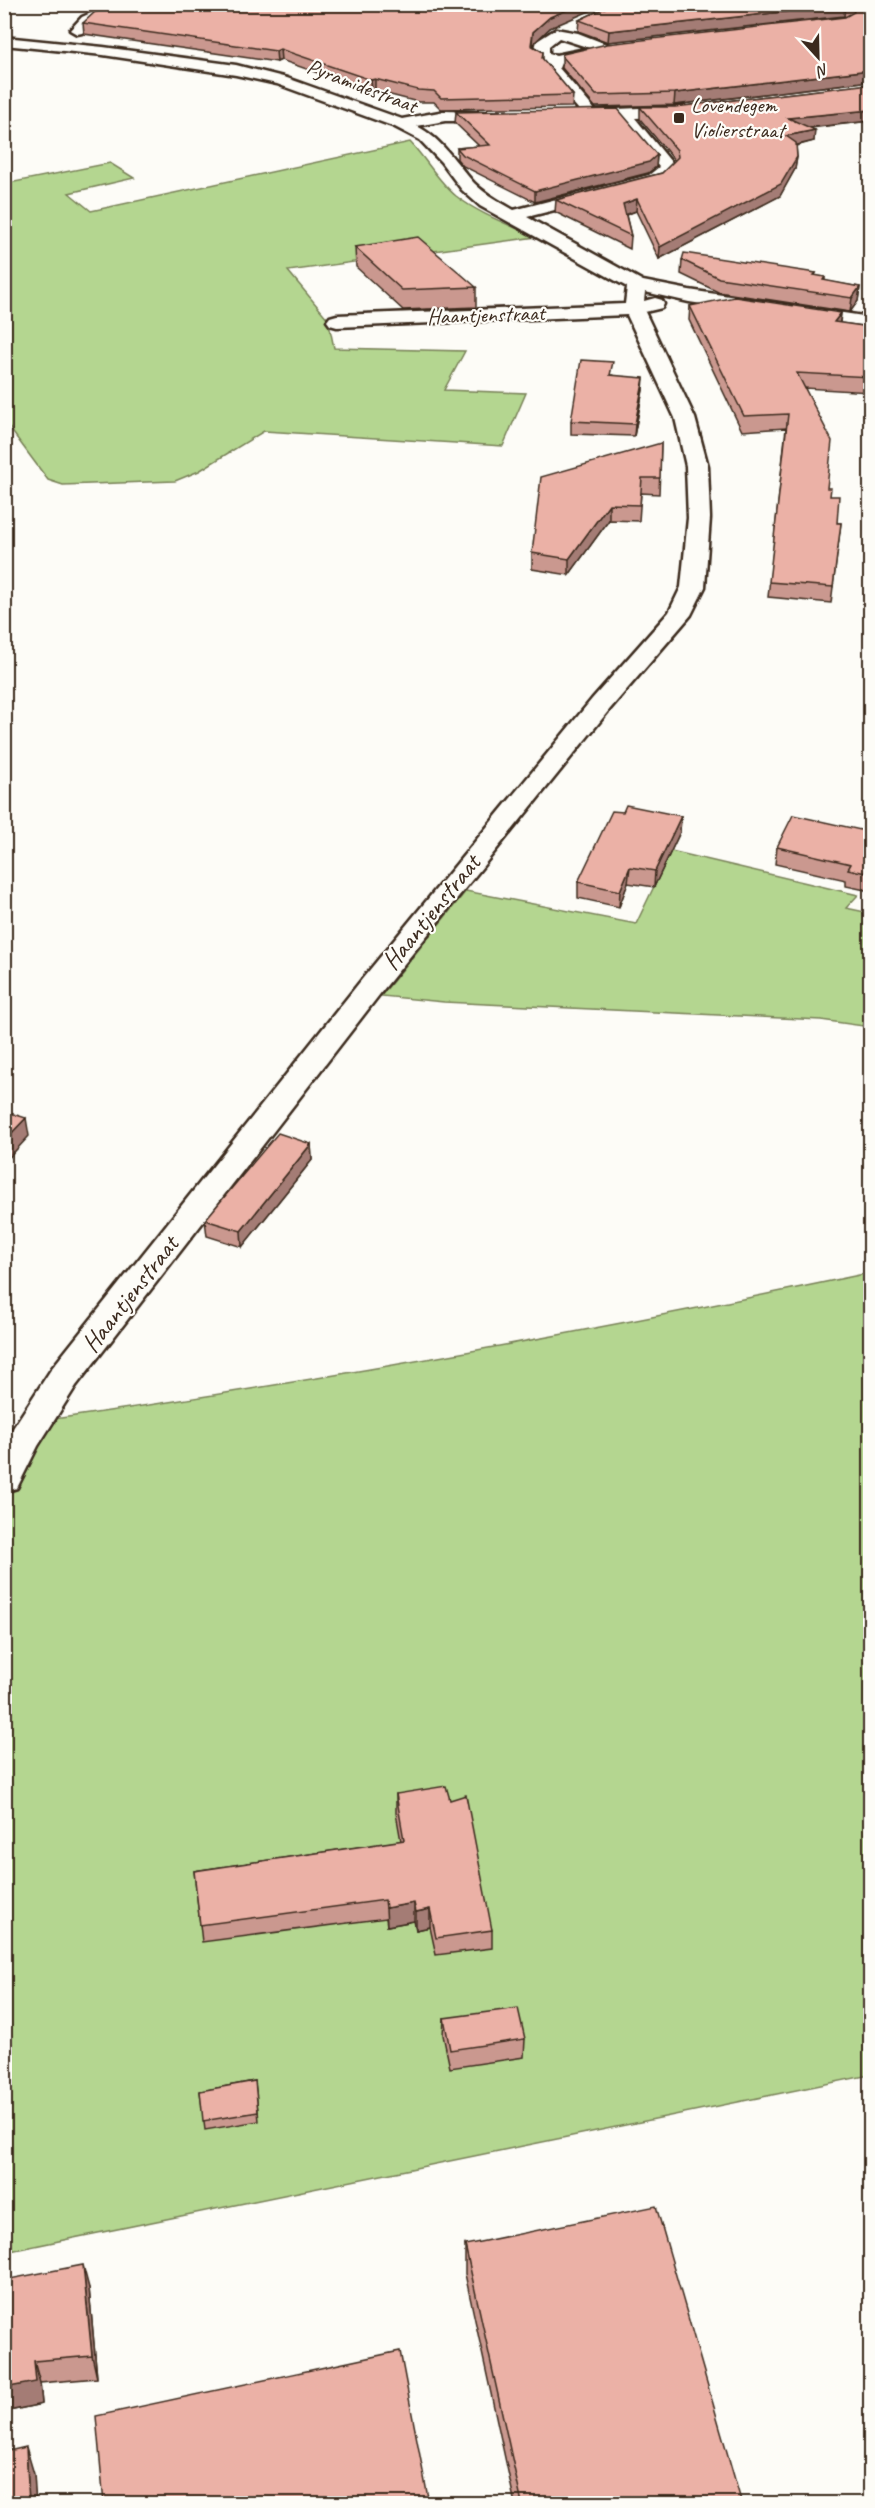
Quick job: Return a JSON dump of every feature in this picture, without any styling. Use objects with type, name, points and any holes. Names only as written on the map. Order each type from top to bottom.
[{"type":"street","points":[[60,45],[87,20],[124,4]]},
{"type":"street","points":[[556,33],[611,48],[555,60],[541,55],[542,44],[556,33],[576,24]]},
{"type":"street","name":"Pyramidestraat","points":[[4,41],[60,45],[260,75],[401,124],[426,137],[447,158],[468,186],[486,202],[512,216],[636,297]]},
{"type":"street","points":[[555,60],[551,68],[591,115]]},
{"type":"street","points":[[567,116],[705,109]]},
{"type":"street","points":[[512,216],[655,179],[668,168],[624,114]]},
{"type":"street","points":[[401,124],[445,116],[520,116]]},
{"type":"street","points":[[636,297],[689,296],[870,323]]},
{"type":"street","name":"Haantjenstraat","points":[[4,1478],[64,1377],[380,975],[601,704],[679,615],[693,587],[699,518],[697,466],[685,418],[636,297],[337,321]]},
{"type":"green space","points":[[410,142],[443,184],[456,196],[485,214],[536,237],[288,271],[328,319],[334,348],[465,351],[444,390],[526,393],[503,446],[264,431],[199,471],[175,481],[63,485],[48,480],[5,422],[4,184],[110,163],[134,178],[69,193],[91,211]]},
{"type":"green space","points":[[671,851],[858,895],[846,908],[870,913],[870,1027],[821,1020],[444,1002],[381,996],[466,891],[636,924]]},
{"type":"green space","points":[[870,1247],[870,2075],[5,2252],[4,1502],[47,1420],[252,1389],[457,1354],[864,1274]]},
{"type":"building","points":[[131,4],[581,4],[550,17],[533,32],[531,45],[543,52],[542,58],[573,95],[441,98],[434,91],[371,80],[280,49],[276,51],[83,23],[95,12]]},
{"type":"building","points":[[613,4],[870,4],[870,70],[675,93],[596,95],[562,56],[563,54],[607,44],[845,17],[854,12],[852,7],[845,5],[609,31],[579,20]]},
{"type":"building","points":[[870,84],[870,110],[788,118],[815,130],[786,136],[796,143],[797,157],[781,184],[660,247],[637,199],[623,204],[631,236],[556,200],[662,173],[678,157],[677,150],[640,107],[675,107]]},
{"type":"building","points":[[618,109],[657,155],[649,162],[535,191],[463,155],[457,148],[490,145],[456,112]]},
{"type":"building","points":[[418,237],[476,287],[402,290],[355,247]]},
{"type":"building","points":[[684,253],[816,273],[814,275],[825,277],[823,280],[860,287],[852,298],[719,278],[682,260]]},
{"type":"building","points":[[735,297],[841,313],[834,322],[870,327],[870,377],[797,373],[832,441],[827,488],[831,488],[830,496],[839,496],[837,523],[841,523],[833,587],[769,582],[788,414],[744,416],[690,306]]},
{"type":"building","points":[[581,360],[613,362],[610,375],[644,378],[635,424],[571,421]]},
{"type":"building","points":[[661,443],[660,478],[642,478],[640,505],[609,504],[569,559],[532,553],[541,477]]},
{"type":"building","points":[[626,805],[681,816],[655,871],[630,867],[620,891],[578,882],[612,811],[623,812]]},
{"type":"building","points":[[793,815],[870,832],[870,874],[848,869],[851,864],[777,847]]},
{"type":"building","points":[[4,1111],[26,1118],[4,1141]]},
{"type":"building","points":[[278,1133],[311,1144],[241,1231],[205,1220]]},
{"type":"building","points":[[446,1786],[450,1800],[466,1795],[492,1930],[436,1938],[430,1909],[416,1912],[414,1903],[386,1908],[385,1900],[200,1925],[194,1871],[404,1840],[396,1794]]},
{"type":"building","points":[[518,2008],[525,2039],[450,2050],[444,2018]]},
{"type":"building","points":[[255,2081],[258,2112],[203,2121],[200,2091]]},
{"type":"building","points":[[656,2206],[742,2504],[522,2504],[465,2245]]},
{"type":"building","points":[[83,2265],[92,2356],[34,2361],[36,2382],[4,2388],[4,2280]]},
{"type":"building","points":[[400,2351],[429,2503],[104,2504],[96,2416]]},
{"type":"building","points":[[26,2447],[29,2504],[4,2504],[4,2452]]},
{"type":"place","name":"Lovendegem Violierstraat","points":[[679,118]]}]
